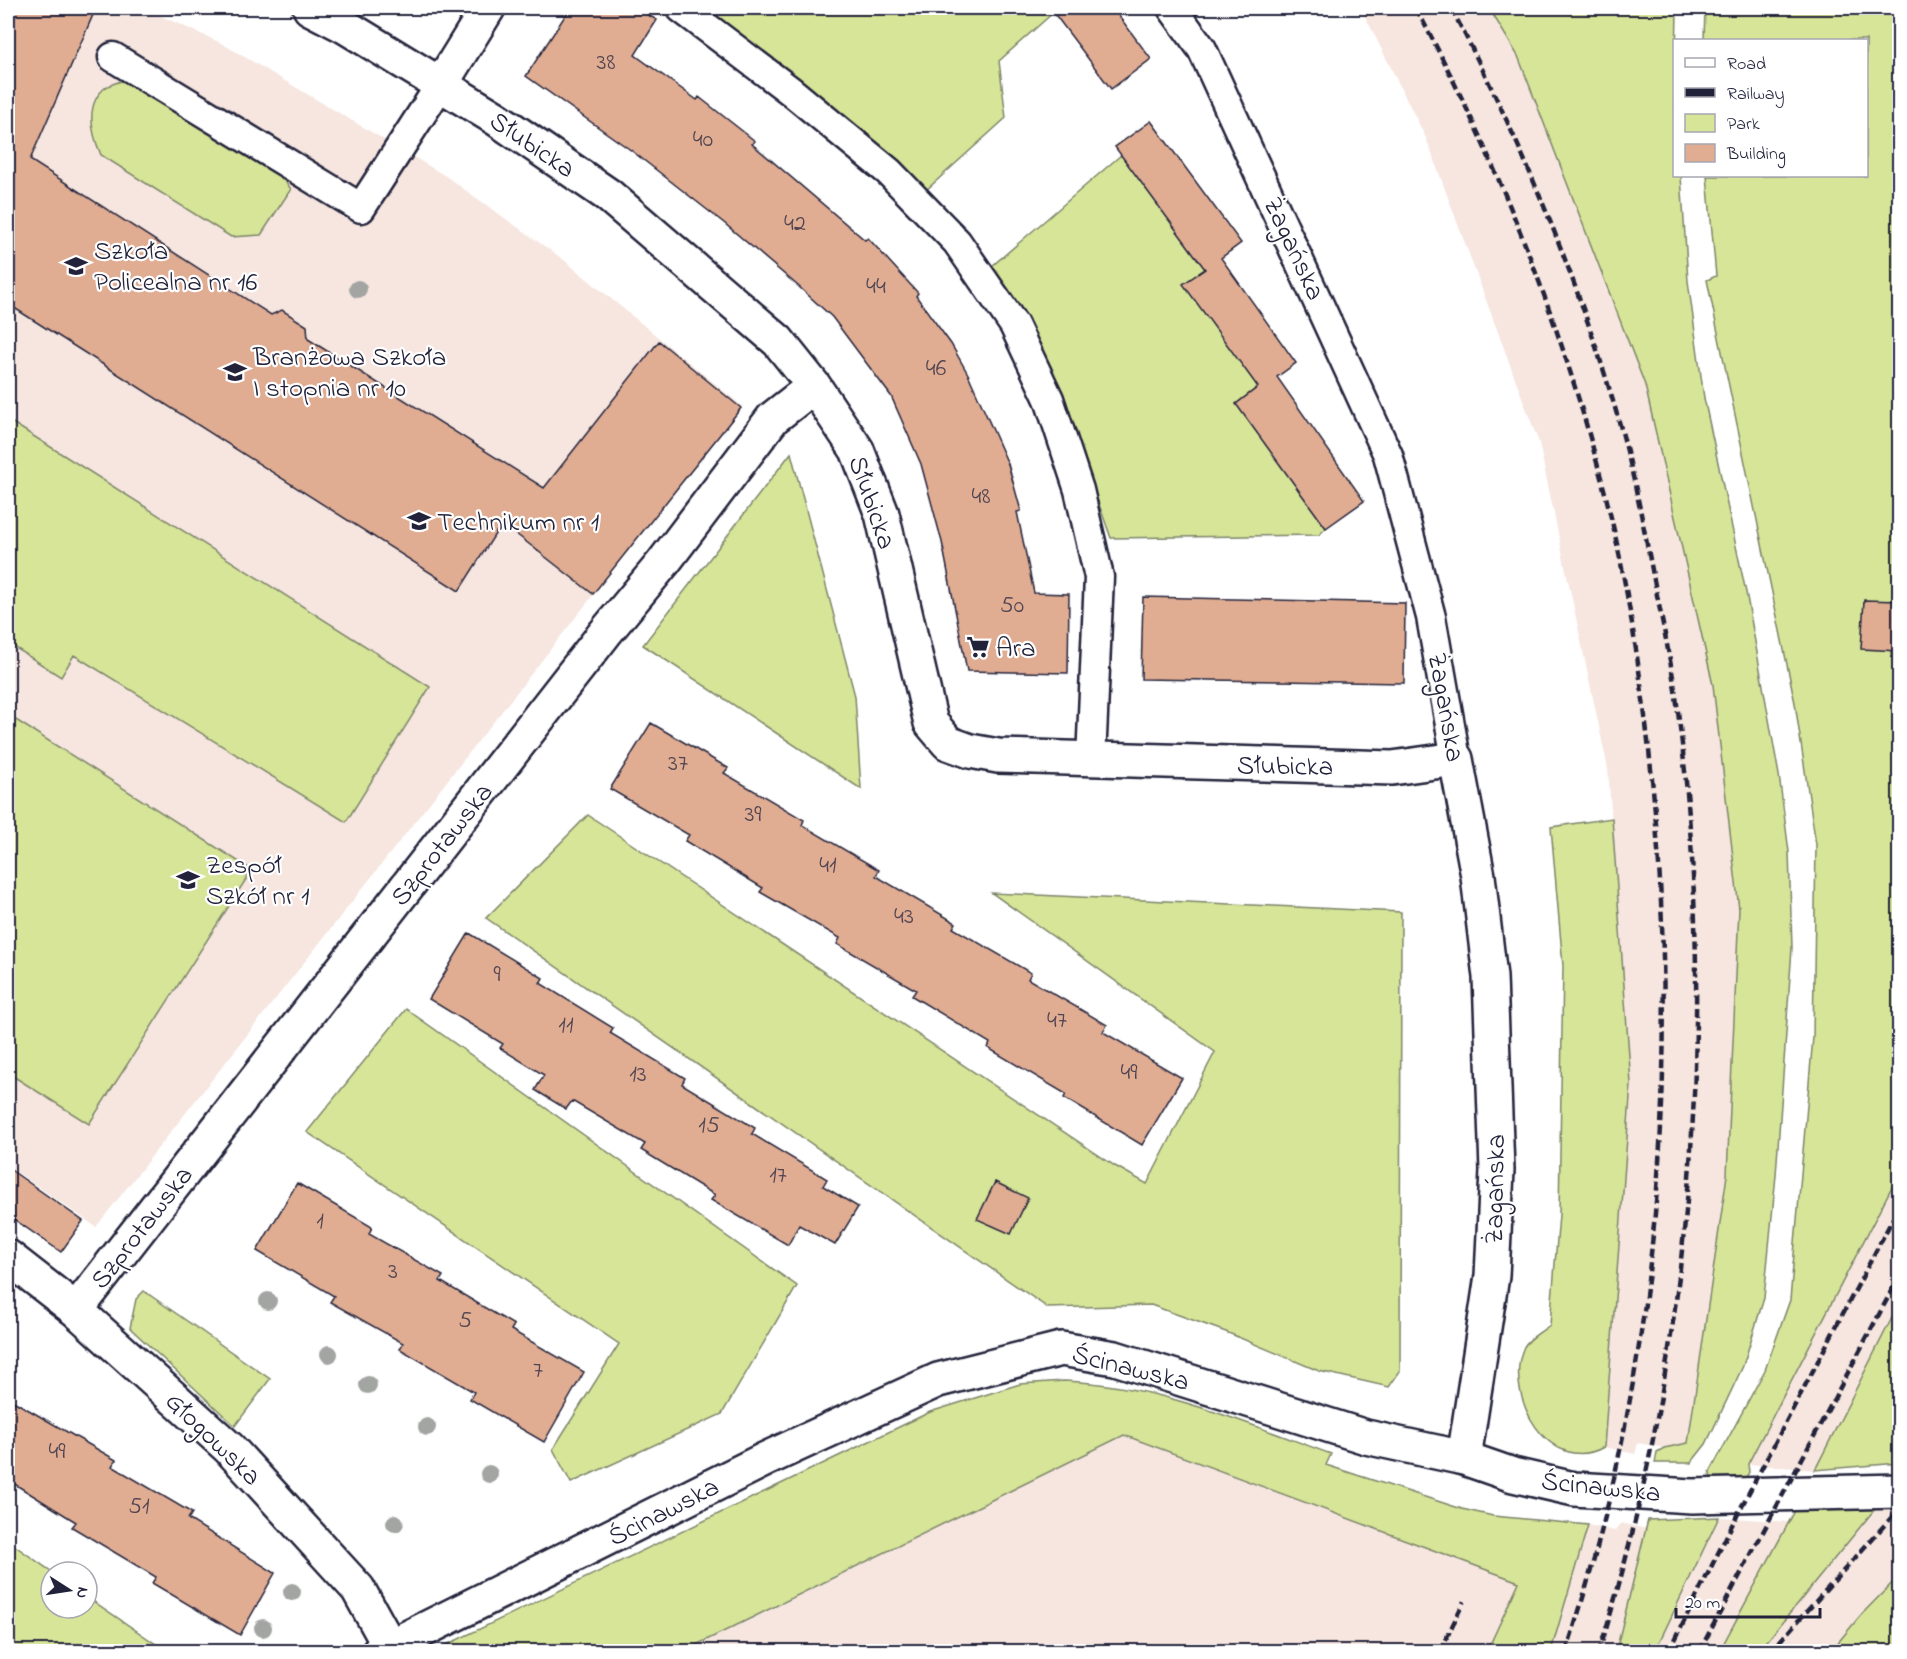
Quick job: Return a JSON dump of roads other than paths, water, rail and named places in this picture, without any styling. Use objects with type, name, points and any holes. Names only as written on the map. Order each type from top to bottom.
[{"type":"street","name":"Słubicka","points":[[310,8],[441,84],[524,137],[608,195],[778,340],[814,386],[857,450],[882,514],[931,723],[948,743],[970,751],[998,756],[1090,760],[1392,768],[1456,759]]},
{"type":"street","points":[[441,84],[488,8]]},
{"type":"street","name":"Szprotawska","points":[[76,1310],[605,633],[663,564],[773,418],[814,386]]},
{"type":"street","name":"Żagańska","points":[[1456,759],[1478,876],[1490,977],[1497,1170],[1491,1276],[1464,1458]]},
{"type":"street","name":"Głogowska","points":[[8,1257],[76,1310],[229,1448],[301,1524],[358,1589],[384,1649]]},
{"type":"street","name":"Ścinawska","points":[[384,1649],[766,1459],[938,1380],[1061,1349],[1115,1358],[1366,1437],[1464,1458],[1513,1475],[1574,1489],[1692,1496],[1899,1491]]},
{"type":"lane","points":[[681,8],[792,92],[889,172],[957,242],[1014,325],[1049,399],[1079,490],[1099,577],[1090,760]]},
{"type":"lane","name":"Żagańska","points":[[1172,8],[1202,49],[1388,455],[1431,617],[1456,759]]},
{"type":"lane","points":[[113,57],[361,208],[441,84]]},
{"type":"railway","points":[[1416,8],[1472,120],[1522,235],[1583,413],[1616,538],[1628,603],[1647,733],[1658,848],[1663,964],[1663,1081],[1656,1197],[1644,1313],[1625,1428],[1599,1541],[1566,1652]]},
{"type":"railway","points":[[1451,8],[1501,109],[1546,212],[1604,371],[1630,462],[1672,669],[1688,802],[1695,924],[1696,1048],[1689,1172],[1677,1295],[1657,1417],[1631,1536],[1599,1652]]},
{"type":"railway","points":[[1669,1652],[1735,1519],[1900,1205]]},
{"type":"railway","points":[[1699,1652],[1900,1275]]},
{"type":"railway","points":[[1770,1652],[1900,1508]]},
{"type":"railway","points":[[1440,1652],[1464,1601]]},
{"type":"place","name":"Szkoła Policealna nr 16","points":[[76,266]]},
{"type":"place","name":"Branżowa Szkoła I stopnia nr 10","points":[[235,372]]},
{"type":"place","name":"Technikum nr 1","points":[[419,521]]},
{"type":"place","name":"Ara","points":[[978,647]]},
{"type":"place","name":"Zespół Szkół nr 1","points":[[188,880]]}]
